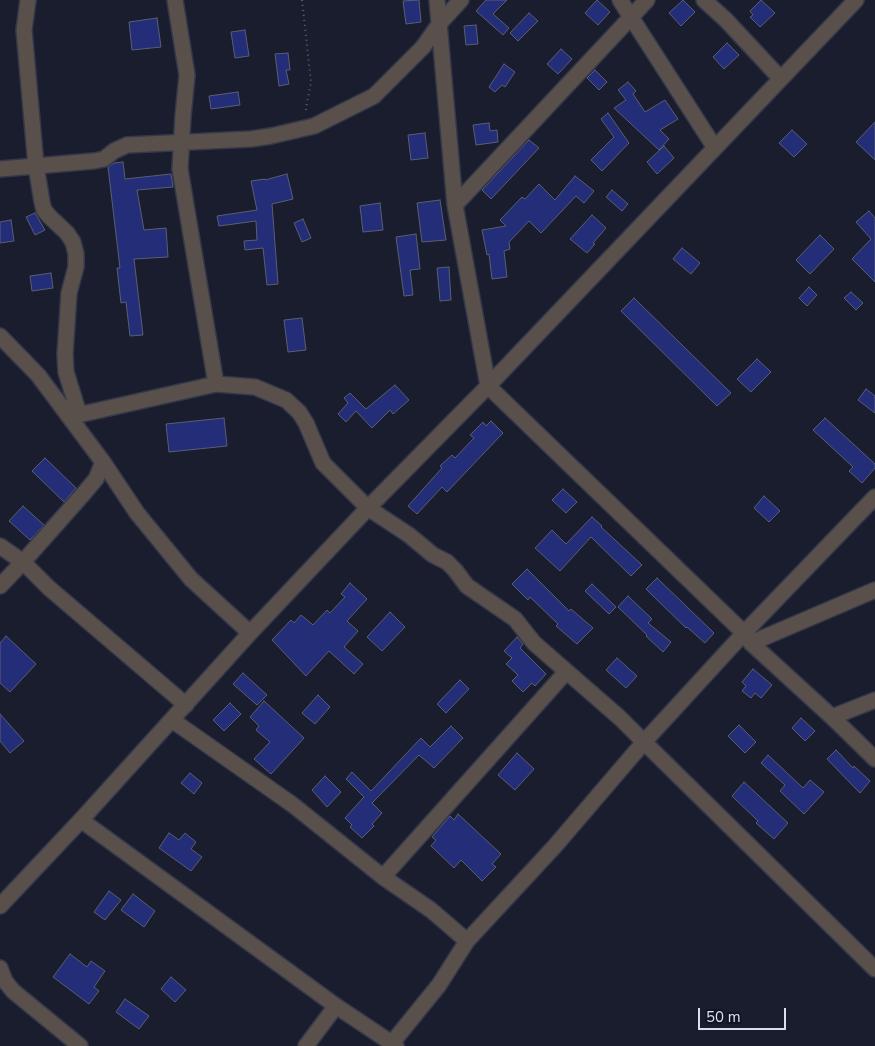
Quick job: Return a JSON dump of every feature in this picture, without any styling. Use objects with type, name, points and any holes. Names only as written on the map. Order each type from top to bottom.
[{"type":"street","points":[[28,0],[24,30],[36,166],[44,210],[73,242],[76,254],[76,266],[69,293],[64,354],[74,416]]},
{"type":"street","points":[[175,0],[187,75],[180,169],[216,384]]},
{"type":"street","points":[[437,0],[455,205],[488,386],[875,759]]},
{"type":"street","points":[[0,169],[104,159],[114,151],[127,146],[251,139],[314,126],[374,96],[424,47],[440,23],[461,0]]},
{"type":"street","points":[[620,0],[715,148]]},
{"type":"street","points":[[455,205],[647,0]]},
{"type":"street","points":[[704,0],[726,20],[781,79]]},
{"type":"street","points":[[0,905],[81,820],[250,633],[368,508],[488,386],[856,0]]},
{"type":"street","points":[[0,336],[74,416],[137,513],[191,579],[250,633]]},
{"type":"street","points":[[74,416],[216,384],[255,387],[286,400],[306,423],[323,462],[368,508],[447,562],[467,586],[516,619],[534,643],[620,718],[875,969]]},
{"type":"street","points":[[0,586],[96,479],[103,462]]},
{"type":"street","points":[[81,820],[336,1006],[394,1044],[439,985],[467,941],[554,846],[644,742],[748,638],[875,497]]},
{"type":"street","points":[[0,546],[23,562],[56,594],[186,705]]},
{"type":"street","points":[[748,638],[875,590]]},
{"type":"street","points":[[383,877],[566,672]]},
{"type":"street","points":[[832,717],[875,700]]},
{"type":"street","points":[[172,720],[293,805],[383,877],[431,910],[467,941]]},
{"type":"street","points":[[0,968],[5,981],[13,991],[80,1046]]},
{"type":"street","points":[[306,1046],[336,1006]]},
{"type":"path","points":[[302,0],[311,82],[304,128]]},
{"type":"building","points":[[419,0],[421,22],[406,24],[403,1]]},
{"type":"building","points":[[486,0],[507,0],[493,14],[509,28],[503,35],[476,11]]},
{"type":"building","points":[[597,0],[610,12],[598,25],[585,13]]},
{"type":"building","points":[[683,0],[695,12],[681,26],[669,13]]},
{"type":"building","points":[[761,0],[775,13],[760,27],[750,17],[753,15],[750,11]]},
{"type":"building","points":[[529,13],[538,21],[518,41],[510,33]]},
{"type":"building","points":[[157,18],[161,47],[132,50],[129,22]]},
{"type":"building","points":[[476,25],[478,44],[466,45],[464,26]]},
{"type":"building","points":[[245,30],[249,56],[235,58],[231,32]]},
{"type":"building","points":[[727,43],[739,55],[724,69],[713,57]]},
{"type":"building","points":[[561,49],[572,59],[558,74],[547,64]]},
{"type":"building","points":[[288,53],[290,70],[286,70],[289,84],[279,86],[275,54]]},
{"type":"building","points":[[504,64],[515,72],[505,87],[502,85],[495,92],[489,87]]},
{"type":"building","points":[[595,70],[607,82],[599,90],[587,78]]},
{"type":"building","points":[[628,82],[636,91],[633,94],[645,112],[665,100],[678,119],[660,130],[669,139],[659,150],[614,108],[626,100],[618,90]]},
{"type":"building","points":[[238,92],[240,105],[211,109],[209,96]]},
{"type":"building","points":[[608,113],[629,143],[602,171],[591,160],[614,137],[601,119]]},
{"type":"building","points":[[875,122],[875,160],[856,142]]},
{"type":"building","points":[[489,123],[490,131],[497,130],[498,142],[476,145],[473,125]]},
{"type":"building","points":[[792,130],[807,144],[794,157],[779,143]]},
{"type":"building","points":[[425,133],[428,158],[411,160],[408,135]]},
{"type":"building","points":[[529,140],[539,148],[491,199],[482,190]]},
{"type":"building","points":[[664,146],[674,158],[657,174],[647,162]]},
{"type":"building","points":[[123,162],[125,179],[171,174],[173,187],[137,190],[144,230],[166,228],[168,257],[134,259],[143,335],[130,336],[126,302],[121,303],[117,268],[120,268],[108,167],[114,163]]},
{"type":"building","points":[[287,174],[293,199],[272,204],[278,284],[267,285],[263,248],[245,250],[244,241],[257,240],[256,221],[219,226],[217,216],[257,210],[251,181],[265,180]]},
{"type":"building","points":[[575,176],[594,191],[584,203],[576,196],[541,233],[529,221],[509,242],[510,249],[504,251],[507,277],[492,279],[489,254],[487,255],[482,230],[506,226],[500,220],[522,197],[525,199],[539,184],[555,200]]},
{"type":"building","points":[[612,190],[628,204],[622,211],[606,197]]},
{"type":"building","points":[[440,200],[446,240],[422,242],[417,203]]},
{"type":"building","points":[[380,203],[383,230],[363,232],[360,206]]},
{"type":"building","points":[[869,211],[875,218],[875,282],[852,259],[871,239],[856,222]]},
{"type":"building","points":[[35,213],[45,230],[35,235],[26,217]]},
{"type":"building","points":[[592,215],[606,228],[587,253],[570,239]]},
{"type":"building","points":[[303,219],[311,238],[302,242],[294,223]]},
{"type":"building","points":[[11,220],[14,241],[0,243],[0,222]]},
{"type":"building","points":[[416,234],[420,269],[410,270],[413,295],[404,296],[396,237]]},
{"type":"building","points":[[820,235],[834,249],[810,274],[796,260]]},
{"type":"building","points":[[682,248],[700,263],[691,274],[673,259]]},
{"type":"building","points":[[449,267],[451,300],[440,301],[437,268]]},
{"type":"building","points":[[51,273],[53,288],[32,291],[30,276]]},
{"type":"building","points":[[809,287],[817,295],[807,306],[799,298]]},
{"type":"building","points":[[851,292],[863,303],[856,310],[844,298]]},
{"type":"building","points":[[634,298],[731,393],[717,406],[621,311]]},
{"type":"building","points":[[302,318],[306,350],[288,352],[284,320]]},
{"type":"building","points":[[757,359],[771,372],[751,392],[737,379]]},
{"type":"building","points":[[395,385],[409,400],[393,414],[390,410],[372,428],[356,411],[346,422],[338,414],[348,403],[344,398],[350,393],[366,409]]},
{"type":"building","points":[[866,389],[875,396],[875,413],[858,400]]},
{"type":"building","points":[[224,418],[227,446],[169,452],[166,424]]},
{"type":"building","points":[[825,418],[875,464],[875,468],[862,483],[849,471],[853,467],[813,430]]},
{"type":"building","points":[[491,421],[503,433],[447,492],[442,487],[417,514],[408,506],[442,468],[440,466],[452,455],[455,458],[474,438],[470,435],[483,422],[486,426]]},
{"type":"building","points":[[45,458],[76,488],[64,502],[32,471]]},
{"type":"building","points":[[563,489],[577,502],[566,513],[552,500]]},
{"type":"building","points":[[764,496],[780,511],[769,522],[754,508]]},
{"type":"building","points":[[23,506],[44,525],[30,540],[9,521]]},
{"type":"building","points":[[592,517],[642,565],[631,576],[591,537],[560,571],[535,548],[552,530],[566,544]]},
{"type":"building","points":[[527,569],[569,611],[571,609],[593,628],[577,644],[556,626],[558,624],[530,597],[528,600],[512,584]]},
{"type":"building","points":[[657,578],[714,633],[705,643],[686,628],[646,589]]},
{"type":"building","points":[[350,583],[367,599],[347,621],[358,631],[344,647],[363,664],[354,674],[329,651],[306,676],[272,640],[291,620],[294,623],[301,615],[313,625],[327,610],[330,613],[345,597],[341,594]]},
{"type":"building","points":[[592,584],[616,607],[609,614],[585,591]]},
{"type":"building","points":[[628,596],[652,619],[648,623],[671,642],[663,652],[618,607]]},
{"type":"building","points":[[390,612],[405,627],[382,651],[367,637]]},
{"type":"building","points":[[6,636],[36,664],[10,692],[0,683],[0,643]]},
{"type":"building","points":[[517,637],[523,644],[520,648],[546,674],[535,686],[532,683],[523,692],[512,681],[518,675],[506,664],[512,658],[504,651]]},
{"type":"building","points":[[617,658],[637,676],[626,688],[606,670]]},
{"type":"building","points":[[753,669],[772,685],[761,698],[755,693],[751,698],[742,691],[746,686],[742,682]]},
{"type":"building","points":[[243,673],[267,695],[257,705],[233,684]]},
{"type":"building","points":[[460,680],[469,689],[446,713],[437,704]]},
{"type":"building","points":[[318,695],[330,707],[315,724],[302,713]]},
{"type":"building","points":[[264,701],[304,738],[271,774],[254,759],[270,742],[256,730],[259,726],[250,717]]},
{"type":"building","points":[[230,703],[241,714],[224,731],[213,720]]},
{"type":"building","points":[[0,714],[24,741],[10,753],[0,741]]},
{"type":"building","points":[[801,718],[815,731],[805,741],[792,728]]},
{"type":"building","points":[[739,725],[756,742],[745,753],[728,736]]},
{"type":"building","points":[[451,726],[463,738],[434,768],[419,755],[372,803],[382,813],[372,824],[374,826],[362,838],[350,827],[352,825],[345,818],[364,797],[346,779],[352,772],[371,791],[421,738],[430,747]]},
{"type":"building","points":[[836,750],[853,768],[854,766],[870,781],[860,793],[827,759]]},
{"type":"building","points":[[517,753],[534,769],[515,790],[498,775]]},
{"type":"building","points":[[768,755],[803,788],[810,780],[824,792],[804,814],[780,791],[785,785],[761,763]]},
{"type":"building","points":[[190,773],[202,783],[194,794],[181,783]]},
{"type":"building","points":[[325,776],[341,792],[327,807],[312,790]]},
{"type":"building","points":[[744,782],[788,823],[774,839],[756,823],[758,821],[732,796]]},
{"type":"building","points":[[458,814],[501,854],[492,864],[496,867],[482,881],[461,860],[454,868],[431,846],[436,840],[432,837],[450,816],[454,820]]},
{"type":"building","points":[[169,833],[179,840],[185,833],[196,842],[191,849],[202,857],[191,871],[159,848]]},
{"type":"building","points":[[109,891],[121,900],[105,920],[94,912]]},
{"type":"building","points":[[133,894],[155,911],[144,927],[121,910]]},
{"type":"building","points":[[70,954],[87,967],[91,961],[105,971],[94,987],[99,991],[89,1004],[53,977]]},
{"type":"building","points":[[171,977],[186,990],[175,1002],[161,989]]},
{"type":"building","points":[[125,999],[149,1016],[139,1029],[116,1012]]}]
